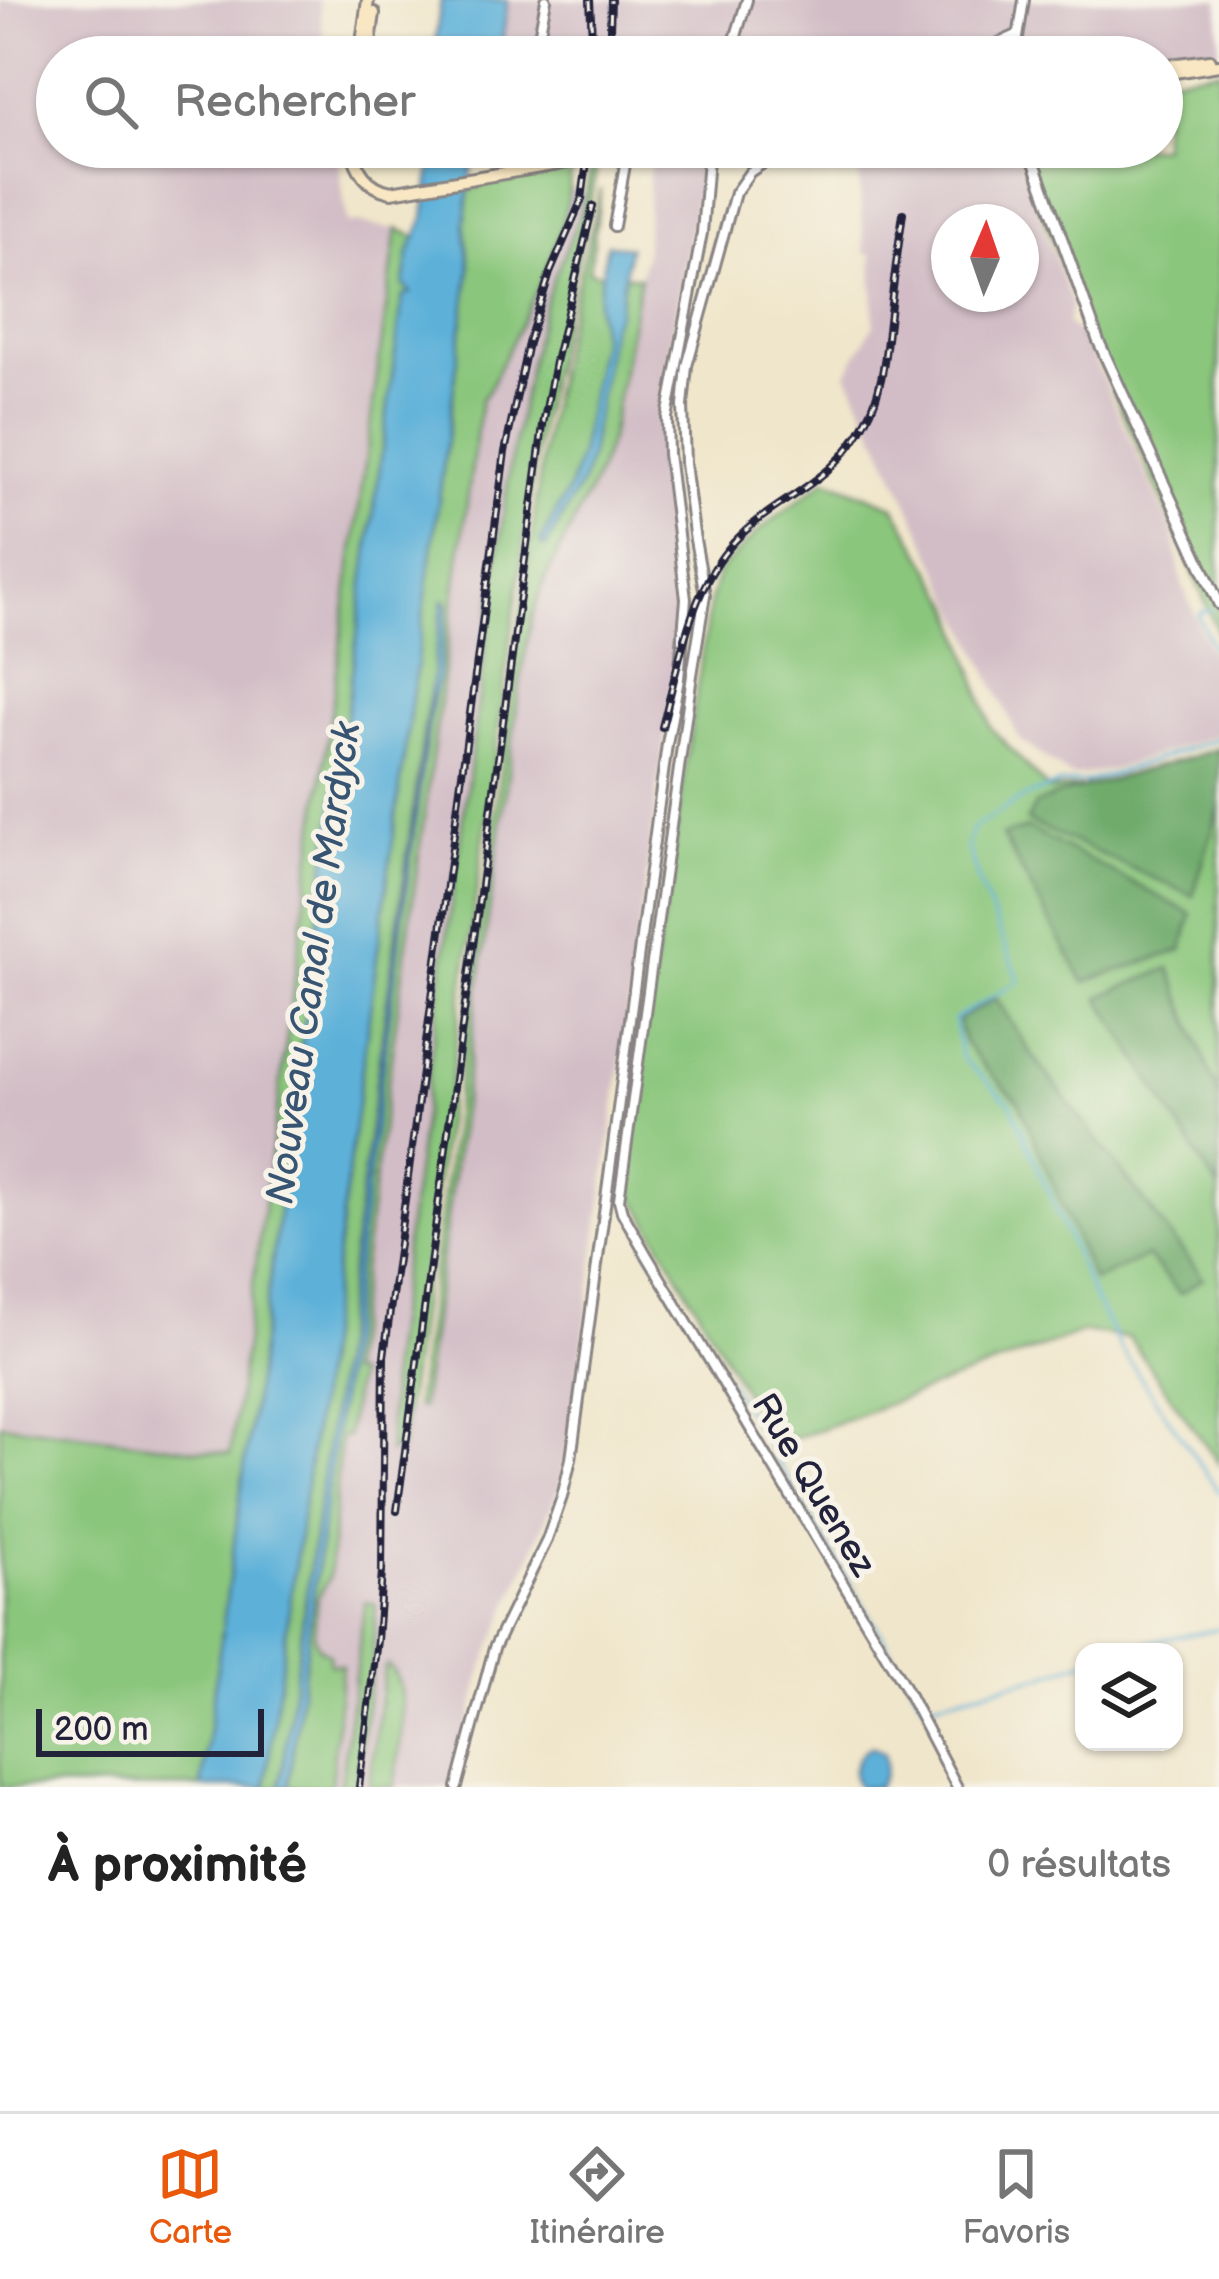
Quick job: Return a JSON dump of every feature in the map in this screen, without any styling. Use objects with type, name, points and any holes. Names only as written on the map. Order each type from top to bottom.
[{"type":"main road","points":[[367,36],[372,0]]},
{"type":"main road","points":[[1183,67],[1219,62]]},
{"type":"main road","points":[[360,168],[376,188],[404,191],[537,168]]},
{"type":"street","points":[[539,36],[546,0]]},
{"type":"street","points":[[736,36],[747,0]]},
{"type":"street","points":[[1019,35],[1024,0]]},
{"type":"street","points":[[614,226],[624,168]]},
{"type":"street","points":[[457,1787],[494,1648],[547,1540],[571,1459],[683,649],[686,585],[667,418],[702,233],[708,168]]},
{"type":"street","name":"Rue Quenez","points":[[756,168],[733,197],[687,366],[685,464],[705,603],[620,1200],[622,1212],[902,1682],[957,1787]]},
{"type":"street","points":[[1037,168],[1098,340],[1219,604]]},
{"type":"shaded area","points":[[0,0],[319,0],[323,36],[36,36],[36,168],[340,168],[347,224],[397,229],[230,1455],[0,1424]]},
{"type":"shaded area","points":[[508,0],[1219,0],[1219,50],[1183,54],[1183,36],[503,36]]},
{"type":"shaded area","points":[[649,168],[701,168],[663,389],[665,465],[682,610],[561,1483],[483,1668],[454,1787],[355,1787],[373,1658],[365,1603],[340,1787],[331,1787],[342,1666],[329,1664],[318,1648],[314,1635],[317,1599],[329,1578],[340,1437],[346,1437],[355,1375],[348,1374],[481,400],[556,237],[570,189],[587,193],[546,298],[510,466],[390,1361],[390,1452],[401,1446],[406,1408],[421,1407],[532,617],[610,439],[646,247]]},
{"type":"shaded area","points":[[858,168],[1022,168],[1035,204],[931,204],[931,312],[1039,312],[1039,215],[1071,305],[1067,324],[1083,337],[1173,534],[1182,584],[1219,672],[1219,734],[1114,769],[1072,777],[1020,740],[847,373],[874,324],[872,254],[865,253]]},
{"type":"green space","points":[[1219,69],[1219,636],[1087,334],[1026,168],[1183,168],[1183,75]]},
{"type":"green space","points":[[590,168],[596,168],[539,431],[401,1447],[389,1452],[390,1361],[510,466],[540,320]]},
{"type":"green space","points":[[570,170],[562,224],[552,252],[481,400],[348,1373],[356,1375],[347,1437],[340,1438],[329,1578],[317,1599],[314,1635],[318,1647],[329,1654],[330,1664],[342,1665],[331,1787],[288,1787],[447,607],[425,720],[280,1787],[265,1787],[470,268],[465,224],[469,190]]},
{"type":"green space","points":[[601,189],[589,271],[602,274],[597,310],[601,337],[580,455],[542,545],[590,454],[608,340],[625,275],[640,277],[610,439],[532,617],[421,1408],[415,1406],[546,429]]},
{"type":"green space","points":[[397,229],[417,237],[404,285],[411,294],[403,297],[201,1787],[0,1787],[0,1424],[230,1454]]},
{"type":"green space","points":[[826,479],[894,506],[953,606],[991,728],[1049,790],[1110,784],[1219,748],[1219,1464],[1129,1338],[1084,1332],[796,1438],[769,1436],[621,1173],[710,600],[719,571],[759,531]]},
{"type":"green space","points":[[1219,749],[1219,808],[1193,896],[1027,821],[1035,805],[1060,794]]},
{"type":"green space","points":[[1028,828],[1192,914],[1182,950],[1084,982],[1002,836]]},
{"type":"green space","points":[[1170,968],[1219,1097],[1219,1190],[1099,997]]},
{"type":"green space","points":[[996,998],[1030,1052],[1203,1278],[1180,1294],[1147,1256],[1093,1281],[1019,1102],[964,1042],[958,1020]]},
{"type":"green space","points":[[365,1602],[376,1604],[358,1771],[355,1787],[340,1787]]},
{"type":"green space","points":[[387,1665],[400,1689],[402,1705],[394,1787],[369,1787],[384,1669]]},
{"type":"water","points":[[441,0],[508,0],[503,36],[436,36]]},
{"type":"water","points":[[431,168],[472,168],[465,224],[470,268],[265,1787],[201,1787],[403,296],[411,293],[404,285],[409,253],[424,218]]},
{"type":"water","points":[[607,244],[629,247],[590,454],[583,480],[546,546],[541,545],[580,455],[601,337],[597,303]]},
{"type":"water","points":[[443,600],[447,607],[438,680],[424,756],[288,1787],[280,1787]]},
{"type":"water","points":[[872,1746],[884,1753],[884,1775],[878,1787],[859,1787],[855,1764]]},
{"type":"waterway","points":[[1211,610],[1199,616],[1219,661]]},
{"type":"waterway","points":[[1219,738],[1086,782],[1059,784],[1025,797],[973,828],[967,845],[1020,981],[954,1019],[961,1057],[1011,1104],[1119,1346],[1219,1492]]},
{"type":"waterway","points":[[645,1244],[923,1703],[1075,1664]]},
{"type":"waterway","points":[[1146,1643],[1219,1629]]},
{"type":"railway","points":[[590,0],[592,36]]},
{"type":"railway","points":[[610,36],[611,0]]},
{"type":"railway","points":[[359,1787],[382,1572],[384,1356],[505,452],[528,343],[550,273],[582,199],[586,168]]},
{"type":"railway","points":[[397,1511],[543,425],[593,206]]},
{"type":"railway","points":[[662,727],[696,605],[719,561],[751,526],[839,460],[872,408],[884,359],[903,213]]},
{"type":"water label","name":"Nouveau Canal de Mardyck","points":[[312,963]]}]
